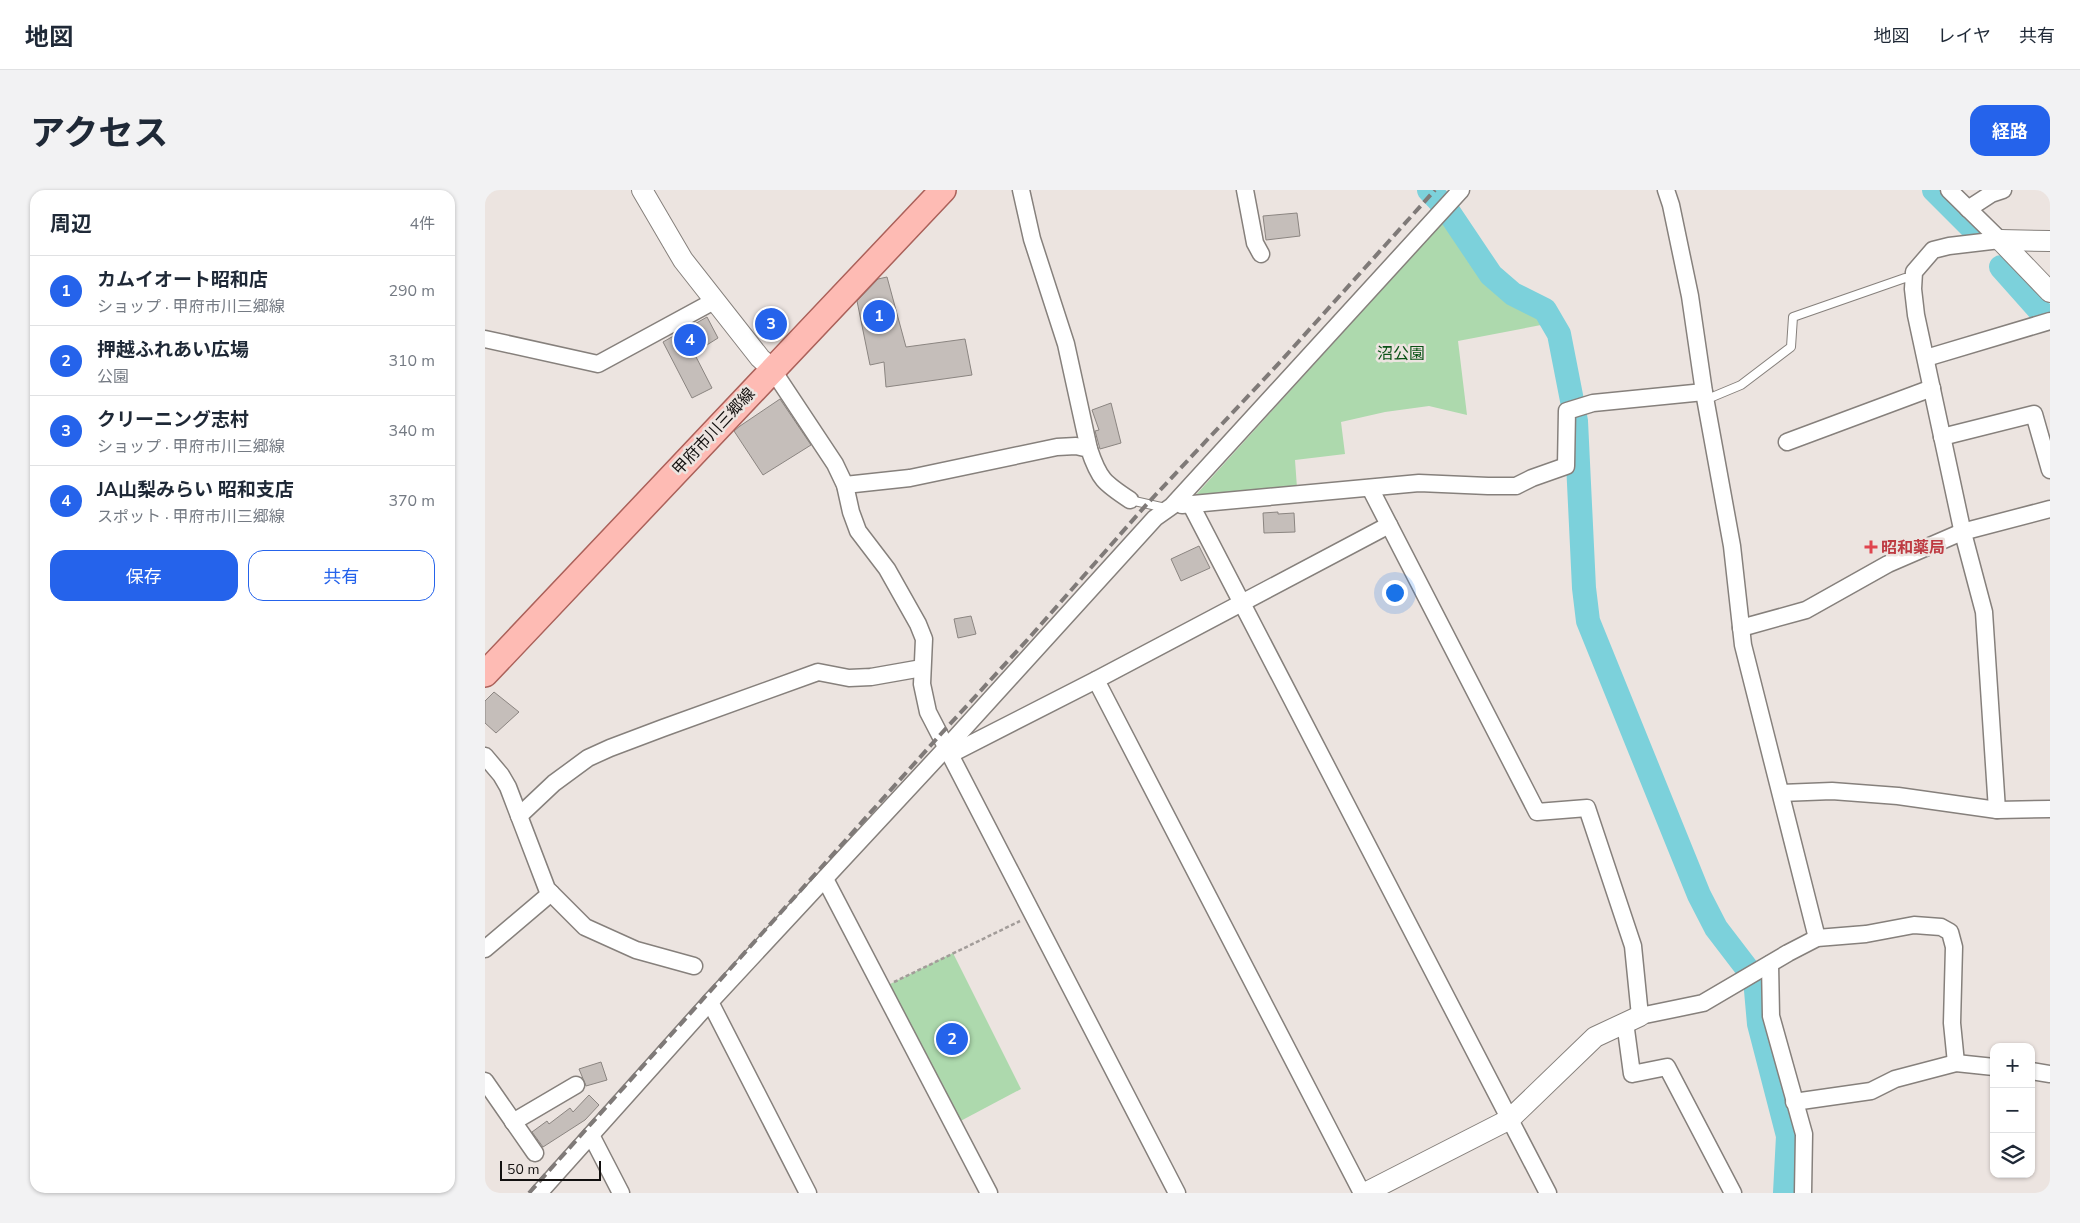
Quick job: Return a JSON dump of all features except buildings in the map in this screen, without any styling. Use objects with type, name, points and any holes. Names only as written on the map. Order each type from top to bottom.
[{"type":"main road","name":"甲府市川三郷線","points":[[485,674],[943,190]]},
{"type":"street","points":[[642,190],[683,260],[760,358],[772,369],[835,464],[845,485],[851,512],[858,531],[887,569],[918,624],[924,639],[922,684],[928,712],[1177,1193]]},
{"type":"street","points":[[1021,190],[1032,239],[1065,344],[1089,449],[1096,470],[1105,483],[1130,500]]},
{"type":"street","points":[[1245,190],[1255,243],[1261,254]]},
{"type":"street","points":[[1666,190],[1671,205],[1689,296],[1704,396],[1732,546],[1743,645],[1817,938]]},
{"type":"street","points":[[1949,190],[2050,292]]},
{"type":"street","points":[[1969,209],[1991,194],[2003,190]]},
{"type":"street","points":[[539,1193],[710,1002],[949,750],[1155,518],[1457,194]]},
{"type":"street","points":[[1997,810],[1984,612],[1963,532],[1916,315],[1914,272],[1933,250],[1949,246],[2000,240],[2050,241]]},
{"type":"street","points":[[485,339],[599,364],[714,301]]},
{"type":"street","points":[[1925,358],[2050,321]]},
{"type":"street","points":[[1787,442],[1932,388]]},
{"type":"street","points":[[1167,506],[1419,483],[1516,486],[1566,466],[1567,412],[1593,403],[1704,396]]},
{"type":"street","points":[[1942,437],[2034,414],[2050,470]]},
{"type":"street","points":[[845,485],[910,478],[1057,447],[1076,446],[1089,449]]},
{"type":"street","points":[[1370,488],[1537,812],[1587,808],[1633,946],[1632,1074],[1667,1067],[1733,1193]]},
{"type":"street","points":[[1191,505],[1548,1193]]},
{"type":"street","points":[[1741,628],[1806,610],[1888,564],[1963,532],[2050,509]]},
{"type":"street","points":[[949,750],[1096,680],[1243,604],[1389,525]]},
{"type":"street","points":[[519,816],[554,783],[588,758],[663,728],[818,672],[849,678],[871,677],[922,668]]},
{"type":"street","points":[[1096,680],[1364,1193],[1510,1119],[1595,1037],[1633,1019],[1703,1003],[1787,953],[1817,938],[1866,934],[1914,925],[1941,927],[1950,932],[1954,947],[1952,1023],[1956,1063]]},
{"type":"street","points":[[485,756],[501,775],[547,889],[585,928],[636,950],[694,966]]},
{"type":"street","points":[[1781,792],[1832,791],[1879,794],[1997,810],[2050,809]]},
{"type":"street","points":[[825,879],[989,1193]]},
{"type":"street","points":[[485,949],[551,893]]},
{"type":"street","points":[[1769,965],[1771,1016],[1804,1134],[1803,1193]]},
{"type":"street","points":[[710,1002],[808,1193]]},
{"type":"street","points":[[1795,1102],[1871,1091],[1895,1079],[1956,1063],[1990,1067]]},
{"type":"street","points":[[2035,1072],[2050,1074]]},
{"type":"street","points":[[485,1081],[535,1153]]},
{"type":"street","points":[[513,1122],[576,1085]]},
{"type":"street","points":[[591,1135],[621,1193]]},
{"type":"lane","points":[[1704,396],[1741,385],[1791,346],[1793,317],[1905,278],[1914,279]]},
{"type":"lane","points":[[1130,500],[1167,506]]},
{"type":"path","points":[[882,988],[1033,914]]},
{"type":"green space","name":"沼公園","points":[[1443,222],[1480,277],[1509,301],[1536,316],[1541,325],[1458,341],[1467,415],[1429,406],[1385,412],[1341,422],[1345,454],[1295,460],[1297,488],[1194,497]]},
{"type":"green space","points":[[953,953],[1021,1089],[953,1125],[882,988]]},
{"type":"waterway","points":[[1429,190],[1446,208],[1491,275],[1513,294],[1545,310],[1559,334],[1576,421],[1584,588],[1588,621],[1699,895],[1716,928],[1755,979],[1759,1024],[1788,1136],[1785,1193]]},
{"type":"waterway","points":[[1934,190],[1975,231]]},
{"type":"waterway","points":[[2001,267],[2041,312]]},
{"type":"railway","points":[[529,1193],[1029,638],[1147,504],[1281,361],[1435,190]]},
{"type":"place","name":"カムイオート昭和店","points":[[879,316]]},
{"type":"place","name":"クリーニング志村","points":[[771,324]]},
{"type":"place","name":"JA山梨みらい 昭和支店","points":[[690,340]]},
{"type":"place","name":"昭和薬局","points":[[1871,547]]},
{"type":"place","name":"押越ふれあい広場","points":[[952,1039]]}]
